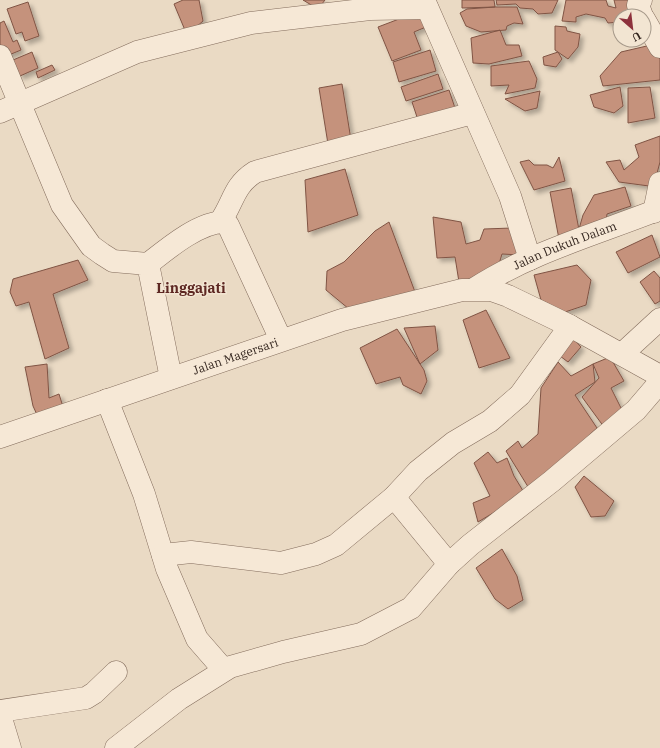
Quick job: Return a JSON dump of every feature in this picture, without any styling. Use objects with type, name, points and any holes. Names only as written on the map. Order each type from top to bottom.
[{"type":"street","points":[[0,112],[137,52],[251,23],[425,4],[510,196],[530,259]]},
{"type":"street","points":[[652,33],[660,47]]},
{"type":"street","points":[[0,56],[62,205],[91,246],[113,261],[148,264],[176,243],[206,226],[220,222],[228,225],[281,340]]},
{"type":"street","points":[[220,222],[228,210],[239,184],[255,172],[473,113]]},
{"type":"street","points":[[657,211],[660,182]]},
{"type":"street","name":"Jalan Dukuh Dalam","points":[[474,289],[501,272],[530,259],[657,211]]},
{"type":"street","points":[[148,264],[171,378]]},
{"type":"street","points":[[474,289],[498,292],[570,326],[660,376]]},
{"type":"street","name":"Jalan Magersari","points":[[0,437],[281,340],[377,310],[462,290],[474,289]]},
{"type":"street","points":[[622,354],[660,319]]},
{"type":"street","points":[[163,555],[191,552],[281,563],[316,554],[336,545],[394,497],[418,471],[453,443],[490,421],[520,396],[570,326]]},
{"type":"street","points":[[116,748],[179,699],[224,670],[283,652],[356,635],[369,630],[411,608],[449,564],[470,545],[552,481],[636,410],[660,382]]},
{"type":"street","points":[[107,400],[144,494],[163,555],[197,639],[224,670]]},
{"type":"street","points":[[394,497],[449,564]]},
{"type":"street","points":[[0,711],[86,698],[94,694],[116,672]]},
{"type":"street","points":[[0,716],[10,748]]},
{"type":"building","points":[[183,0],[199,0],[203,21],[187,35],[174,4]]},
{"type":"building","points":[[303,0],[325,0],[318,9]]},
{"type":"building","points":[[462,0],[494,0],[495,7],[462,8]]},
{"type":"building","points":[[496,0],[558,0],[552,13],[538,14],[533,9],[520,8],[516,4],[497,5]]},
{"type":"building","points":[[566,0],[606,0],[608,6],[616,8],[612,8],[612,23],[608,23],[605,18],[586,14],[576,17],[576,22],[562,21]]},
{"type":"building","points":[[614,0],[632,0],[632,8],[616,8]]},
{"type":"building","points":[[28,2],[39,36],[25,41],[22,32],[16,34],[7,9]]},
{"type":"building","points":[[517,7],[523,24],[514,23],[507,26],[506,30],[481,32],[466,26],[460,13],[467,9]]},
{"type":"building","points":[[420,11],[426,27],[414,32],[421,50],[392,61],[378,27]]},
{"type":"building","points":[[4,21],[13,42],[17,40],[21,50],[4,57],[0,49],[0,23]]},
{"type":"building","points":[[555,26],[566,27],[567,31],[580,34],[578,47],[568,59],[555,50]]},
{"type":"building","points":[[500,30],[506,45],[519,45],[522,56],[489,64],[473,63],[471,38]]},
{"type":"building","points":[[652,47],[660,59],[660,80],[603,86],[600,76],[621,52],[638,48],[652,48]]},
{"type":"building","points":[[430,50],[436,71],[399,82],[393,62]]},
{"type":"building","points":[[32,52],[38,68],[20,76],[13,60]]},
{"type":"building","points":[[558,52],[562,59],[556,67],[544,65],[543,57]]},
{"type":"building","points":[[529,61],[537,79],[535,88],[505,94],[509,85],[491,86],[491,66]]},
{"type":"building","points":[[52,65],[55,70],[38,78],[36,72]]},
{"type":"building","points":[[438,74],[443,89],[406,101],[401,87]]},
{"type":"building","points":[[342,84],[351,140],[328,144],[319,88]]},
{"type":"building","points":[[620,87],[623,106],[614,113],[594,107],[590,95]]},
{"type":"building","points":[[650,87],[655,118],[628,123],[628,88]]},
{"type":"building","points":[[449,90],[455,108],[418,120],[412,102]]},
{"type":"building","points":[[540,91],[537,108],[525,111],[505,99]]},
{"type":"building","points":[[660,136],[660,162],[656,177],[649,186],[619,182],[606,162],[620,160],[624,170],[639,157],[635,145]]},
{"type":"building","points":[[559,157],[565,181],[534,190],[520,162],[529,160],[534,165],[547,165],[553,168]]},
{"type":"building","points":[[345,169],[358,215],[308,232],[305,180]]},
{"type":"building","points":[[625,187],[631,206],[607,214],[606,222],[579,229],[583,215],[594,195]]},
{"type":"building","points":[[571,188],[580,235],[559,239],[550,192]]},
{"type":"building","points":[[433,217],[461,222],[466,244],[480,240],[484,229],[512,228],[520,255],[502,254],[499,264],[472,283],[459,282],[455,257],[437,258]]},
{"type":"building","points":[[389,222],[418,300],[349,309],[326,290],[327,271],[344,262],[375,231]]},
{"type":"building","points":[[652,235],[660,257],[628,273],[616,252]]},
{"type":"building","points":[[78,260],[88,280],[53,294],[69,348],[45,359],[29,302],[16,306],[10,292],[13,279]]},
{"type":"building","points":[[577,265],[591,280],[586,305],[565,312],[541,300],[534,275]]},
{"type":"building","points":[[654,271],[660,278],[660,301],[655,304],[640,282]]},
{"type":"building","points":[[486,310],[510,358],[479,368],[463,320]]},
{"type":"building","points":[[435,326],[438,350],[420,364],[404,328]]},
{"type":"building","points":[[397,329],[424,370],[427,381],[421,394],[403,385],[400,377],[376,384],[360,348]]},
{"type":"building","points":[[571,336],[581,347],[568,362],[560,356]]},
{"type":"building","points":[[610,357],[624,381],[611,388],[622,410],[604,427],[582,397],[599,378],[593,364]]},
{"type":"building","points":[[558,362],[571,376],[593,364],[595,382],[575,395],[597,428],[530,490],[506,451],[518,441],[522,448],[538,434],[541,388]]},
{"type":"building","points":[[47,364],[49,398],[59,394],[64,410],[39,419],[33,406],[25,367]]},
{"type":"building","points":[[488,452],[497,463],[507,458],[514,476],[525,494],[478,522],[473,503],[490,496],[474,463]]},
{"type":"building","points":[[584,476],[614,501],[605,516],[591,517],[575,487]]},
{"type":"building","points":[[502,549],[517,576],[523,600],[508,609],[495,599],[476,568]]},
{"type":"district","name":"Linggajati","points":[[191,288]]}]
